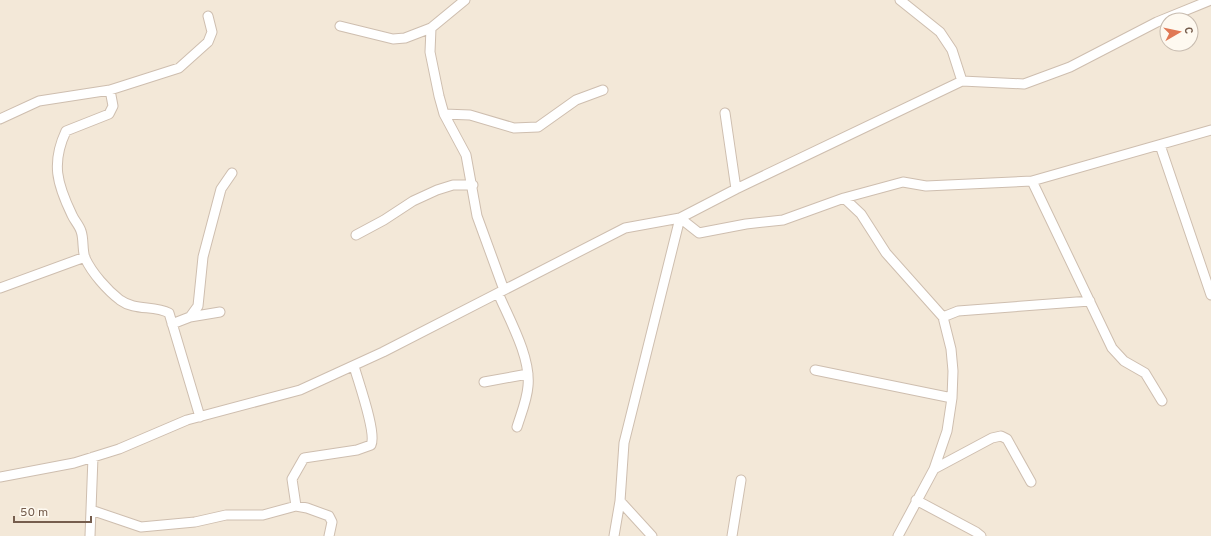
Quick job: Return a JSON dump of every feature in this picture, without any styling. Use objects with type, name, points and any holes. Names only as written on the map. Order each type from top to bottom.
[{"type":"street","points":[[340,26],[393,39],[405,38],[431,28],[465,0]]},
{"type":"street","points":[[900,0],[940,32],[952,50],[962,81]]},
{"type":"street","points":[[0,477],[93,458],[119,450],[187,420],[300,390],[383,352],[625,228],[680,218],[736,189],[962,81],[1024,84],[1070,67],[1157,22],[1211,0]]},
{"type":"street","points":[[0,119],[39,101],[110,90],[179,68],[208,42],[212,32],[208,16]]},
{"type":"street","points":[[431,28],[430,52],[444,114],[466,155],[473,185],[477,216],[518,338],[528,374],[527,395],[517,428]]},
{"type":"street","points":[[110,90],[113,106],[109,114],[66,131],[60,144],[56,175],[63,195],[80,230],[85,257],[98,278],[120,300],[132,306],[162,310],[169,313],[200,416]]},
{"type":"street","points":[[444,114],[470,115],[514,128],[538,127],[576,100],[603,90]]},
{"type":"street","points":[[725,113],[736,189]]},
{"type":"street","points":[[680,218],[698,233],[746,224],[783,220],[844,198],[903,182],[926,186],[1032,181],[1211,130]]},
{"type":"street","points":[[1160,145],[1211,295]]},
{"type":"street","points":[[190,317],[198,306],[203,258],[221,190],[232,173]]},
{"type":"street","points":[[1032,181],[1112,348],[1124,361],[1145,374],[1162,401]]},
{"type":"street","points":[[356,235],[384,220],[413,201],[437,190],[453,185],[473,185]]},
{"type":"street","points":[[844,198],[861,214],[886,253],[943,317],[951,349],[953,371],[952,398],[947,431],[934,469],[898,536]]},
{"type":"street","points":[[614,536],[620,500],[624,444],[680,218]]},
{"type":"street","points":[[0,288],[85,257]]},
{"type":"street","points":[[943,317],[958,311],[1090,300]]},
{"type":"street","points":[[172,324],[190,317],[220,312]]},
{"type":"street","points":[[296,506],[292,479],[304,458],[357,450],[371,446],[374,440],[371,423],[354,366]]},
{"type":"street","points":[[815,370],[952,398]]},
{"type":"street","points":[[484,382],[528,374]]},
{"type":"street","points":[[934,469],[992,438],[1001,436],[1007,438],[1031,482]]},
{"type":"street","points":[[90,536],[93,458]]},
{"type":"street","points":[[732,536],[741,480]]},
{"type":"street","points":[[620,500],[652,536]]},
{"type":"street","points":[[916,500],[981,536]]},
{"type":"street","points":[[91,510],[141,531],[226,515],[263,515],[296,506],[307,508],[329,516],[332,522],[329,536]]},
{"type":"shaded area","points":[[0,0],[1211,0],[1211,536],[0,536]]}]
